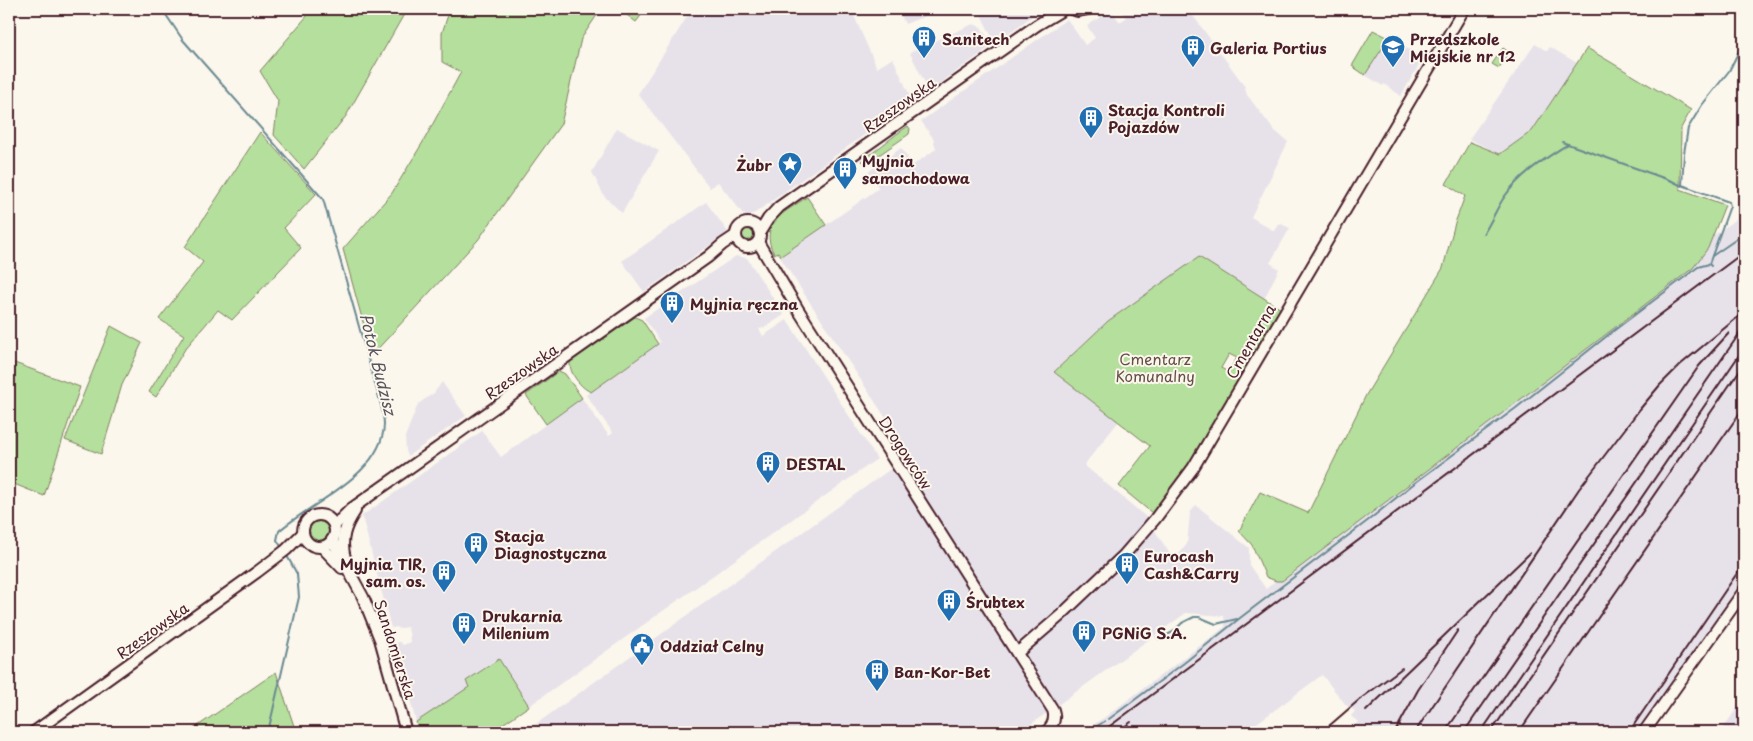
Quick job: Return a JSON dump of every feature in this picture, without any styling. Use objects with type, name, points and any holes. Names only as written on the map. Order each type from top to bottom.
[{"type":"street","name":"Rzeszowska","points":[[1037,25],[1053,9]]},
{"type":"street","name":"Rzeszowska","points":[[748,222],[779,207],[1037,25],[1064,9]]},
{"type":"street","points":[[1071,9],[1078,11],[1088,9]]},
{"type":"street","name":"Cmentarna","points":[[1017,653],[1060,616],[1124,555],[1155,519],[1193,468],[1464,9]]},
{"type":"street","name":"Rzeszowska","points":[[756,240],[768,219],[779,207]]},
{"type":"street","points":[[748,222],[754,224],[756,240],[747,247],[737,240],[739,226],[748,222]]},
{"type":"street","name":"Rzeszowska","points":[[331,522],[708,257],[723,244],[737,240]]},
{"type":"street","name":"Drogowców","points":[[756,240],[771,267],[1053,710],[1054,720],[1052,726],[1046,732]]},
{"type":"street","points":[[352,578],[342,548],[344,533],[349,521],[362,501]]},
{"type":"street","points":[[322,547],[332,540],[334,536],[331,522],[321,515],[312,516],[306,521],[302,533],[308,544],[322,547],[352,578]]},
{"type":"street","name":"Rzeszowska","points":[[34,732],[283,552],[302,533]]},
{"type":"street","points":[[332,540],[352,578]]},
{"type":"street","name":"Rzeszowska","points":[[283,552],[308,544]]},
{"type":"street","name":"Sandomierska","points":[[352,578],[363,597],[380,639],[406,732]]},
{"type":"street","points":[[1644,732],[1744,591]]},
{"type":"shaded area","points":[[692,9],[851,9],[877,68],[893,58],[912,101],[755,213],[747,216],[743,214],[718,182],[710,188],[638,94]]},
{"type":"shaded area","points":[[898,9],[937,9],[938,11],[905,24]]},
{"type":"shaded area","points":[[978,9],[1042,9],[995,43]]},
{"type":"shaded area","points":[[1120,9],[1191,9],[1191,13],[1244,85],[1247,95],[1273,129],[1288,142],[1251,217],[1274,231],[1279,223],[1290,228],[1270,263],[1279,269],[1264,299],[1199,258],[1108,321],[1054,372],[1119,421],[1084,465],[1146,517],[1174,560],[1187,544],[1190,513],[1196,505],[1249,548],[1249,565],[1266,589],[1304,555],[1576,337],[1744,213],[1744,579],[1637,732],[1348,732],[1358,722],[1351,716],[1355,711],[1346,705],[1322,675],[1245,732],[1082,732],[1105,717],[1225,627],[1224,616],[1186,613],[1020,732],[525,732],[910,455],[780,257],[879,188],[868,172],[901,148],[913,165],[936,149],[933,138],[921,121],[1067,19],[1085,45],[1095,38],[1087,26],[1111,10],[1120,22],[1126,18]]},
{"type":"shaded area","points":[[973,24],[981,27],[990,42],[989,48],[929,91],[910,53]]},
{"type":"shaded area","name":"Przedszkole Miejskie nr 12","points":[[1389,38],[1423,58],[1401,96],[1384,84],[1383,86],[1365,75]]},
{"type":"shaded area","points":[[1535,44],[1547,51],[1550,47],[1577,63],[1532,131],[1500,154],[1469,139]]},
{"type":"shaded area","points":[[617,128],[659,151],[622,213],[604,196],[592,172]]},
{"type":"shaded area","points":[[706,202],[728,232],[644,292],[622,261]]},
{"type":"shaded area","points":[[736,256],[747,258],[784,315],[764,328],[759,329],[763,336],[787,320],[877,459],[529,706],[499,659],[466,681],[470,687],[416,722],[395,643],[400,642],[403,645],[410,642],[409,632],[407,627],[391,628],[362,516],[482,431],[501,457],[582,398],[609,436],[613,433],[586,395],[660,342],[644,318]]},
{"type":"shaded area","points":[[442,382],[466,416],[408,456],[405,437],[418,404],[434,393]]},
{"type":"shaded area","points":[[1743,700],[1744,732],[1729,732],[1723,728]]},
{"type":"green space","points":[[313,9],[407,9],[346,116],[304,169],[274,135],[278,101],[260,71]]},
{"type":"green space","points":[[450,9],[601,9],[581,39],[561,124],[478,240],[372,355],[343,249],[392,193],[423,142],[461,72],[442,62],[442,33]]},
{"type":"green space","points":[[619,9],[646,9],[636,22]]},
{"type":"green space","points":[[1373,30],[1389,38],[1365,75],[1352,66]]},
{"type":"green space","points":[[1503,48],[1509,52],[1499,68],[1492,64]]},
{"type":"green space","points":[[1587,48],[1691,110],[1681,128],[1680,189],[1725,205],[1708,248],[1693,268],[1282,581],[1266,577],[1252,545],[1239,531],[1260,492],[1308,513],[1366,395],[1443,268],[1455,223],[1465,196],[1446,184],[1470,142],[1500,154],[1532,131]]},
{"type":"green space","points":[[908,126],[910,129],[909,134],[869,162],[862,161],[896,134]]},
{"type":"green space","points":[[260,132],[316,194],[284,228],[301,248],[232,320],[218,310],[185,349],[156,397],[149,392],[184,335],[159,319],[203,262],[185,247]]},
{"type":"green space","points":[[807,197],[826,225],[781,256],[778,252],[774,254],[769,234],[771,227],[782,214]]},
{"type":"green space","points":[[747,225],[754,228],[757,235],[754,242],[747,245],[740,242],[737,235],[740,228]]},
{"type":"green space","name":"Cmentarz Komunalny","points":[[1199,257],[1281,309],[1188,467],[1152,513],[1119,486],[1150,446],[1054,372],[1108,321]],"holes":[[[1229,354],[1237,358],[1228,372],[1221,368]]]},
{"type":"green space","points":[[635,317],[642,320],[658,344],[591,392],[587,390],[571,371],[570,362]]},
{"type":"green space","points":[[111,326],[142,343],[122,385],[101,454],[65,440]]},
{"type":"green space","points":[[9,361],[80,387],[44,496],[9,482]]},
{"type":"green space","points":[[559,371],[565,374],[582,398],[546,424],[526,395]]},
{"type":"green space","points":[[319,520],[327,523],[330,531],[327,539],[319,542],[311,539],[308,531],[311,523]]},
{"type":"green space","points":[[499,659],[529,706],[491,732],[418,732],[416,722],[469,687],[466,681]]},
{"type":"green space","points":[[276,672],[296,732],[189,732],[192,730]]},
{"type":"waterway","name":"Potok Budzisz","points":[[162,9],[183,40],[323,199],[384,418],[381,442],[372,458],[343,485],[279,531],[277,540],[282,548]]},
{"type":"waterway","points":[[1711,266],[1709,264],[1730,206],[1729,202],[1682,185],[1684,153],[1688,128],[1702,105],[1729,71],[1744,41]]},
{"type":"waterway","points":[[1562,142],[1682,186]]},
{"type":"waterway","points":[[1484,233],[1502,200],[1518,180],[1568,144]]},
{"type":"waterway","points":[[1712,256],[1744,234]]},
{"type":"waterway","points":[[1109,719],[1184,663],[1412,485],[1516,408],[1612,332],[1698,267],[1709,264]]},
{"type":"waterway","name":"Potok Budzisz","points":[[268,732],[299,597],[297,574],[286,554]]},
{"type":"waterway","points":[[1157,637],[1159,639],[1173,632],[1182,623],[1194,617],[1199,617],[1216,624],[1237,619]]},
{"type":"waterway","points":[[1088,732],[1105,721]]},
{"type":"railway","points":[[1102,732],[1744,252]]},
{"type":"railway","points":[[1415,732],[1579,489],[1640,409],[1680,365],[1744,312]]},
{"type":"railway","points":[[1464,732],[1744,327]]},
{"type":"railway","points":[[1445,732],[1699,366],[1729,333]]},
{"type":"railway","points":[[1481,732],[1744,348]]},
{"type":"railway","points":[[1491,732],[1744,364]]},
{"type":"railway","points":[[1519,732],[1744,407]]},
{"type":"railway","points":[[1366,711],[1530,553]]},
{"type":"railway","points":[[1629,732],[1744,563]]},
{"type":"railway","points":[[1395,732],[1418,690],[1458,630]]},
{"type":"railway","points":[[1322,732],[1359,700],[1402,668]]},
{"type":"railway","points":[[1117,732],[1131,722]]},
{"type":"place","name":"Sanitech","points":[[924,59]]},
{"type":"place","name":"Galeria Portius","points":[[1193,68]]},
{"type":"place","name":"Przedszkole Miejskie nr 12","points":[[1393,68]]},
{"type":"place","name":"Stacja Kontroli Pojazdów","points":[[1091,139]]},
{"type":"place","name":"Żubr","points":[[790,185]]},
{"type":"place","name":"Myjnia samochodowa","points":[[845,190]]},
{"type":"place","name":"Myjnia ręczna","points":[[672,324]]},
{"type":"place","name":"DESTAL","points":[[768,484]]},
{"type":"place","name":"Stacja Diagnostyczna","points":[[476,565]]},
{"type":"place","name":"Eurocash Cash&Carry","points":[[1127,585]]},
{"type":"place","name":"Myjnia TIR, sam. os.","points":[[444,593]]},
{"type":"place","name":"Śrubtex","points":[[949,622]]},
{"type":"place","name":"Drukarnia Milenium","points":[[464,645]]},
{"type":"place","name":"PGNiG S.A.","points":[[1084,653]]},
{"type":"place","name":"Oddział Celny","points":[[642,666]]},
{"type":"place","name":"Ban-Kor-Bet","points":[[877,692]]}]
